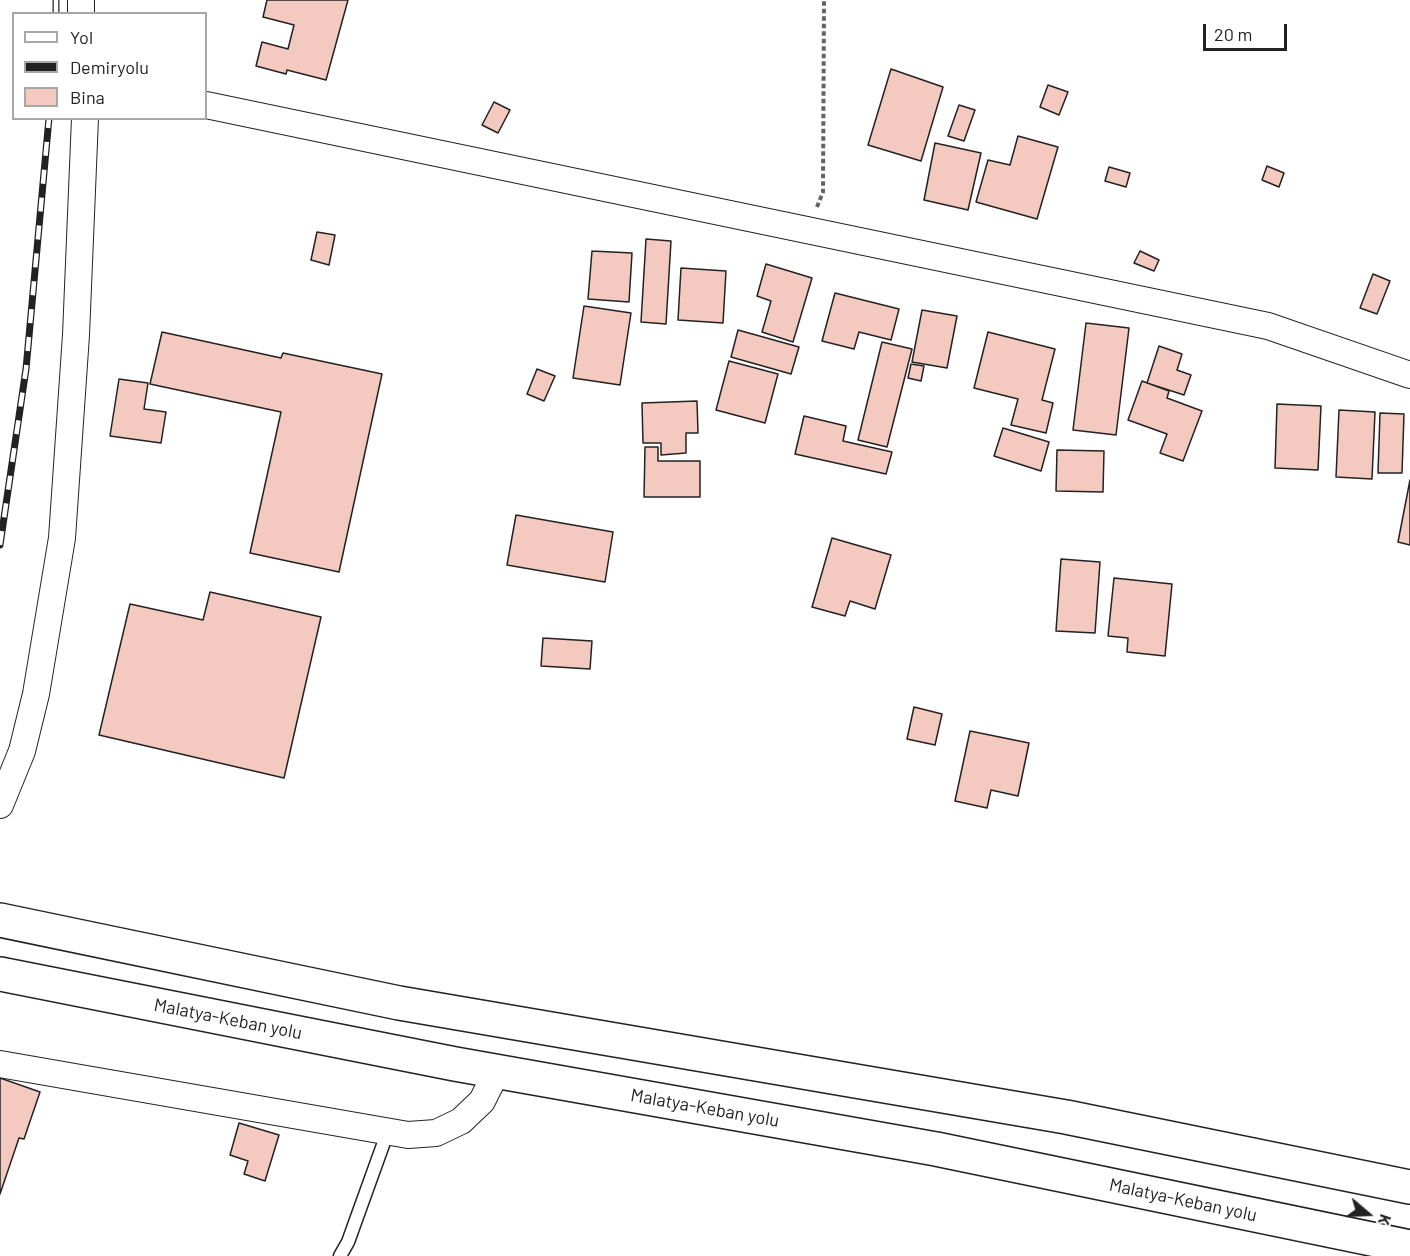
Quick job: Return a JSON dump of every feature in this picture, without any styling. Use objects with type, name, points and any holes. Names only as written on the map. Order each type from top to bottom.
[{"type":"highway","points":[[0,920],[399,1003],[1066,1117],[1410,1187]]},
{"type":"highway","name":"Malatya-Keban yolu","points":[[0,974],[497,1071],[936,1149],[1410,1247]]},
{"type":"street","points":[[207,105],[1268,326],[1410,375]]},
{"type":"street","points":[[0,805],[22,751],[36,694],[62,538],[76,335],[85,120]]},
{"type":"street","points":[[0,1064],[408,1135],[436,1133],[461,1121],[482,1101],[497,1071]]},
{"type":"lane","points":[[340,1256],[348,1242],[388,1131]]},
{"type":"path","points":[[807,230],[823,192],[824,0]]},
{"type":"building","points":[[267,0],[348,0],[326,80],[287,70],[286,74],[256,66],[262,42],[288,49],[294,25],[263,17]]},
{"type":"building","points":[[891,69],[943,87],[921,161],[868,145]]},
{"type":"building","points":[[1048,85],[1068,92],[1059,115],[1040,107]]},
{"type":"building","points":[[494,102],[510,110],[498,133],[482,125]]},
{"type":"building","points":[[959,105],[975,110],[964,141],[948,136]]},
{"type":"building","points":[[1018,136],[1058,147],[1037,219],[976,202],[988,160],[1010,165]]},
{"type":"building","points":[[935,143],[981,153],[968,210],[924,200]]},
{"type":"building","points":[[1267,166],[1284,173],[1279,187],[1262,180]]},
{"type":"building","points":[[1109,167],[1130,173],[1126,187],[1105,181]]},
{"type":"building","points":[[317,232],[335,235],[329,265],[311,260]]},
{"type":"building","points":[[646,239],[671,241],[666,324],[641,322]]},
{"type":"building","points":[[592,251],[632,253],[629,302],[588,299]]},
{"type":"building","points":[[1140,251],[1159,260],[1154,271],[1134,263]]},
{"type":"building","points":[[766,264],[812,278],[793,342],[762,332],[771,301],[757,296]]},
{"type":"building","points":[[681,268],[726,271],[723,323],[678,320]]},
{"type":"building","points":[[1373,274],[1390,281],[1377,314],[1360,308]]},
{"type":"building","points":[[835,293],[899,309],[891,340],[859,332],[854,349],[822,341]]},
{"type":"building","points":[[584,306],[631,313],[620,385],[573,378]]},
{"type":"building","points":[[922,310],[957,316],[947,368],[912,362]]},
{"type":"building","points":[[1086,323],[1129,328],[1116,435],[1073,430]]},
{"type":"building","points":[[738,330],[799,347],[791,374],[731,357]]},
{"type":"building","points":[[162,332],[281,358],[283,353],[382,374],[339,572],[250,553],[281,412],[150,384]]},
{"type":"building","points":[[988,332],[1055,349],[1042,400],[1053,403],[1046,433],[1011,425],[1018,399],[974,388]]},
{"type":"building","points":[[882,342],[912,349],[887,447],[858,440]]},
{"type":"building","points":[[1159,346],[1182,354],[1177,370],[1191,375],[1184,395],[1147,383]]},
{"type":"building","points":[[729,361],[778,374],[765,423],[716,410]]},
{"type":"building","points":[[911,364],[924,366],[921,381],[908,378]]},
{"type":"building","points":[[537,369],[555,376],[544,401],[527,394]]},
{"type":"building","points":[[119,379],[148,383],[144,409],[166,412],[161,443],[110,436]]},
{"type":"building","points":[[1142,381],[1169,391],[1167,398],[1202,411],[1183,461],[1160,453],[1167,434],[1128,420]]},
{"type":"building","points":[[697,401],[698,433],[686,433],[686,453],[661,455],[661,443],[643,443],[642,403]]},
{"type":"building","points":[[1277,404],[1321,406],[1318,470],[1275,468]]},
{"type":"building","points":[[1339,410],[1375,412],[1372,479],[1336,477]]},
{"type":"building","points":[[1380,413],[1404,414],[1402,473],[1378,473]]},
{"type":"building","points":[[804,416],[846,426],[843,441],[892,452],[886,474],[795,454]]},
{"type":"building","points":[[1003,428],[1049,442],[1041,471],[994,456]]},
{"type":"building","points":[[645,447],[658,447],[658,461],[700,461],[700,497],[644,497]]},
{"type":"building","points":[[1057,450],[1104,451],[1103,492],[1056,491]]},
{"type":"building","points":[[1410,480],[1410,545],[1398,542]]},
{"type":"building","points":[[516,515],[613,532],[605,582],[507,565]]},
{"type":"building","points":[[832,538],[891,555],[875,609],[850,601],[845,616],[812,607]]},
{"type":"building","points":[[1061,559],[1100,562],[1095,633],[1056,631]]},
{"type":"building","points":[[1114,578],[1172,584],[1165,656],[1127,652],[1128,638],[1108,636]]},
{"type":"building","points":[[210,592],[321,617],[284,778],[99,735],[130,604],[203,620]]},
{"type":"building","points":[[543,638],[592,641],[590,669],[541,666]]},
{"type":"building","points":[[914,707],[942,714],[935,745],[907,739]]},
{"type":"building","points":[[970,731],[1029,743],[1018,796],[991,790],[987,808],[955,801]]},
{"type":"building","points":[[0,1078],[40,1092],[24,1139],[19,1138],[0,1194]]},
{"type":"building","points":[[239,1123],[279,1135],[265,1181],[244,1174],[248,1161],[230,1155]]},
{"type":"railway","points":[[56,0],[56,12]]},
{"type":"railway","points":[[0,545],[26,369],[49,120]]}]
